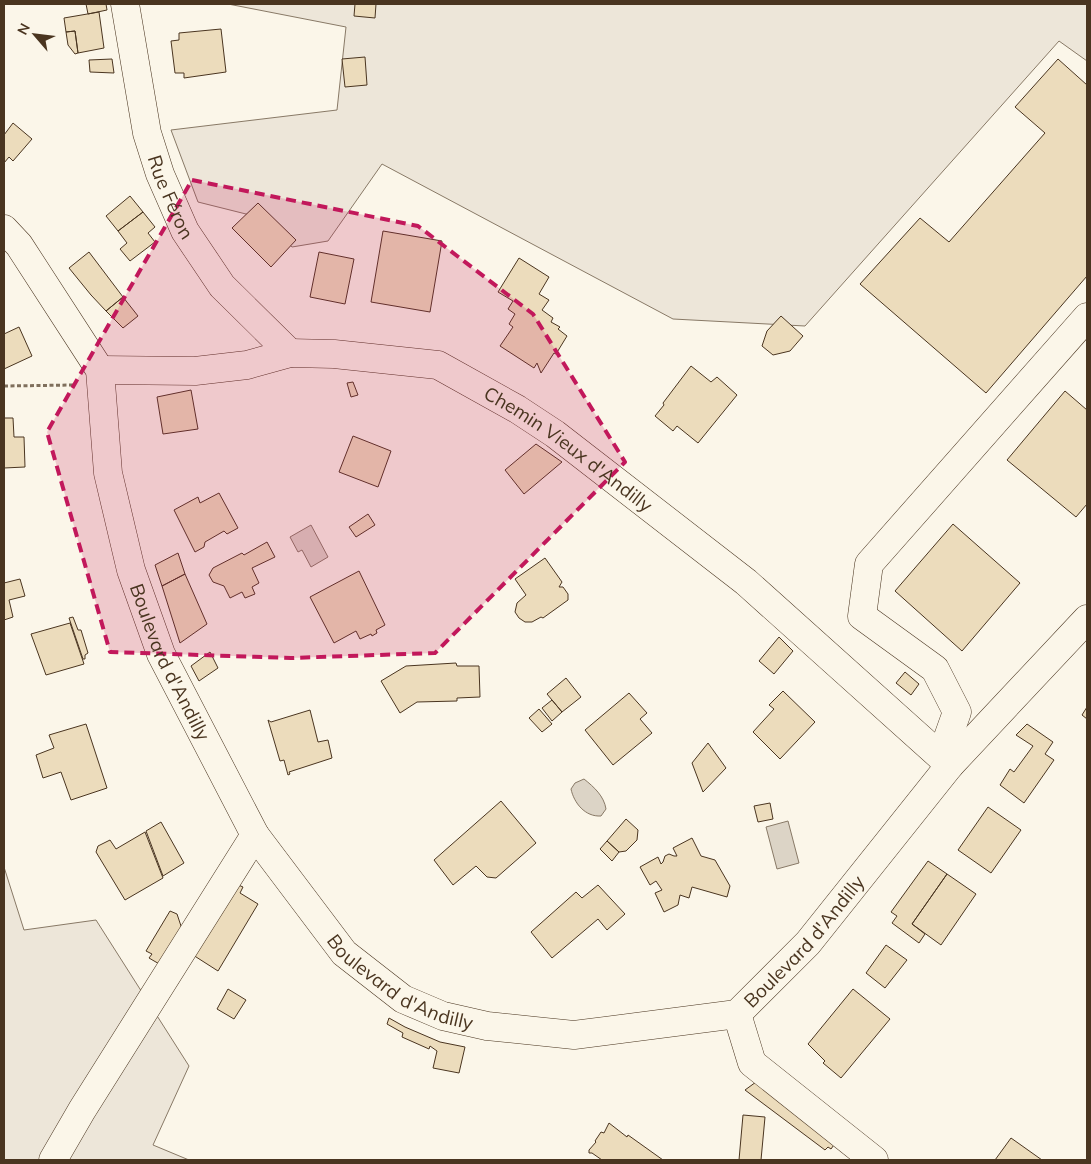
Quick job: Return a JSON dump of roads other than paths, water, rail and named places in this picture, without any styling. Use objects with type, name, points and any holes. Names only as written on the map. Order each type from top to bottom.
[{"type":"street","name":"Rue Féron","points":[[125,4],[147,133],[160,174],[185,231],[222,286],[290,353]]},
{"type":"street","name":"Boulevard d'Andilly","points":[[4,228],[18,245],[100,370],[108,473],[131,570],[161,654],[255,835],[344,953],[403,1000],[443,1016],[487,1026],[574,1035],[737,1014],[808,943],[945,761],[1087,619]]},
{"type":"street","points":[[945,761],[957,712],[935,669],[862,616],[869,564],[1087,317]]},
{"type":"street","name":"Chemin Vieux d'Andilly","points":[[100,370],[195,370],[247,365],[290,353],[334,354],[438,366],[517,409],[555,434],[746,582],[945,761]]},
{"type":"street","points":[[53,1160],[82,1110],[255,835]]},
{"type":"street","points":[[737,1014],[752,1063],[874,1160]]}]
